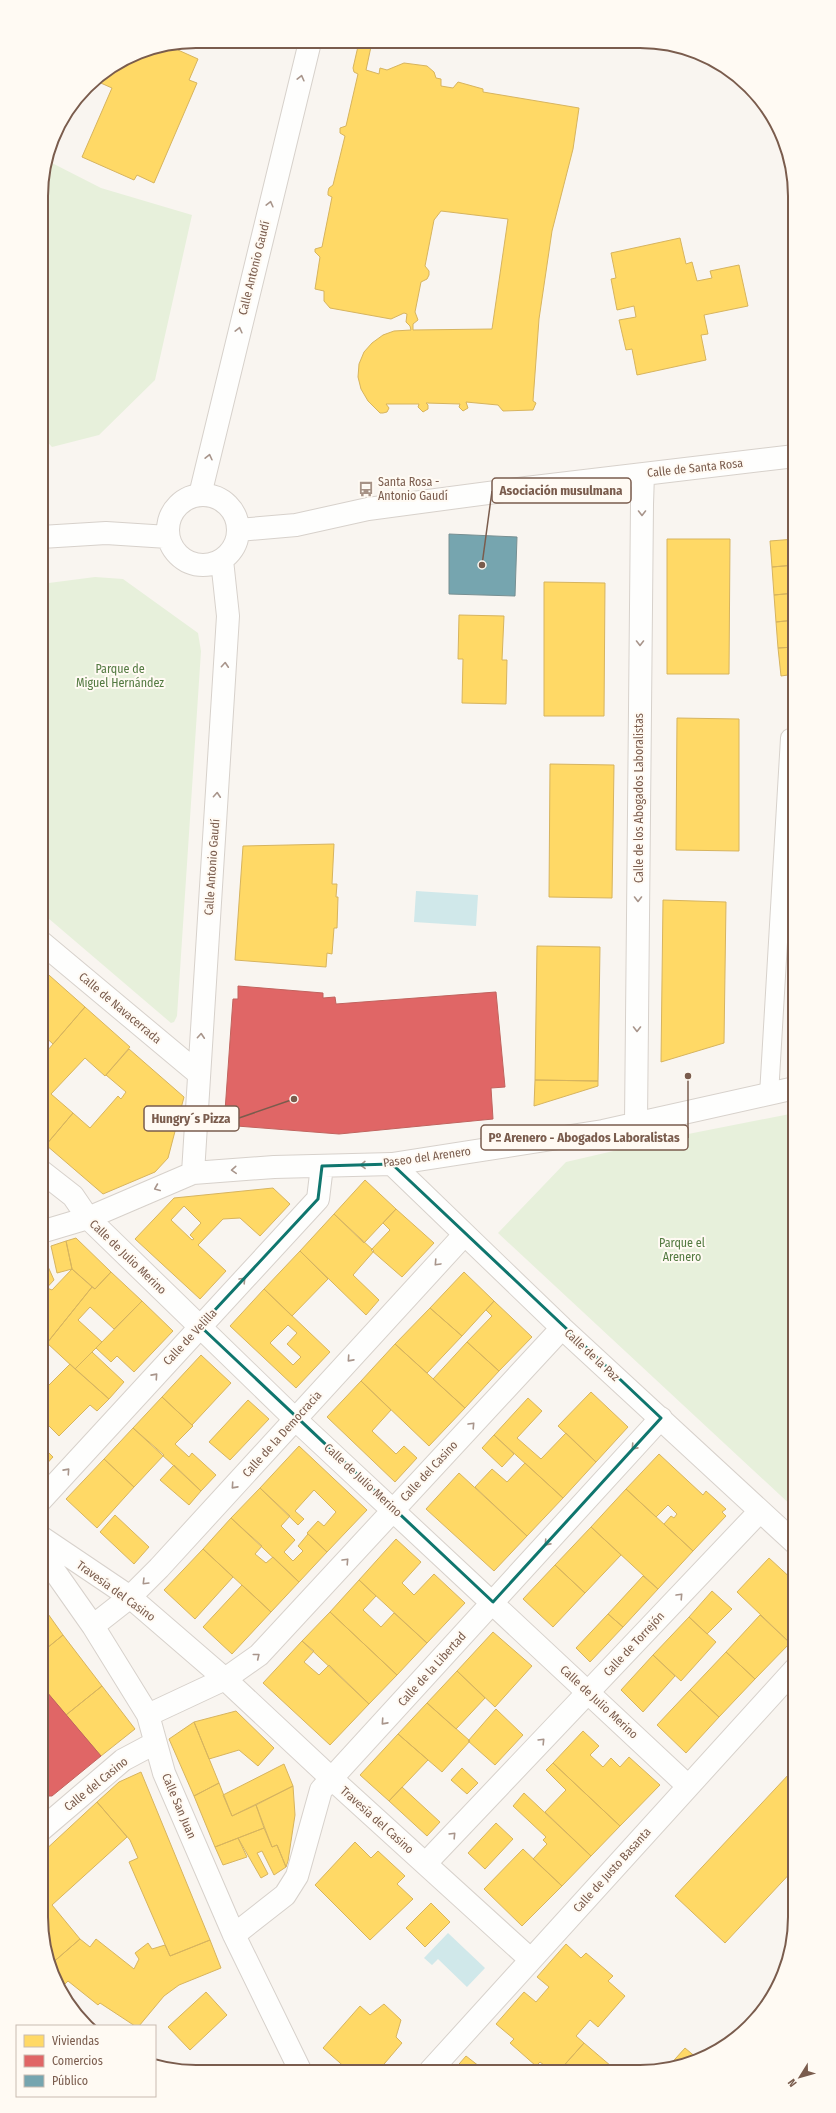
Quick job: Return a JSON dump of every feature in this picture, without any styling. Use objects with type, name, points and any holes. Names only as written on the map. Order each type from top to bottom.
[{"type":"street","name":"Calle Antonio Gaudí","points":[[200,495],[309,48]]},
{"type":"street","name":"Calle de Santa Rosa","points":[[238,530],[296,525],[368,509],[788,457]]},
{"type":"street","name":"Calle de los Abogados Laboralistas","points":[[636,1123],[642,512],[644,474]]},
{"type":"street","points":[[200,495],[218,498],[233,511],[238,530],[235,546],[222,560],[205,566],[192,564],[182,558],[173,549],[168,537],[169,520],[176,507],[188,498],[200,495]]},
{"type":"street","points":[[48,537],[106,534],[168,537]]},
{"type":"street","name":"Calle Antonio Gaudí","points":[[193,1173],[228,616],[222,560]]},
{"type":"street","name":"Calle de Navacerrada","points":[[48,948],[199,1074]]},
{"type":"street","name":"Paseo del Arenero","points":[[48,1230],[88,1218],[193,1173],[392,1164],[603,1131],[788,1090]]},
{"type":"street","name":"Calle de la Paz","points":[[392,1164],[562,1328],[788,1537]]},
{"type":"street","name":"Calle de Velilla","points":[[48,1492],[318,1198],[322,1166]]},
{"type":"street","name":"Calle de Julio Merino","points":[[48,1177],[72,1196],[88,1218],[295,1419],[493,1602],[688,1786]]},
{"type":"street","name":"Calle de la Democracia","points":[[93,1626],[130,1598],[159,1568],[464,1235]]},
{"type":"street","name":"Calle del Casino","points":[[225,1679],[259,1655],[562,1328]]},
{"type":"street","name":"Calle de la Libertad","points":[[234,1935],[285,1895],[297,1876],[321,1790],[661,1418]]},
{"type":"street","name":"Calle de Torrejón","points":[[426,1863],[760,1511]]},
{"type":"street","name":"Travesía del Casino","points":[[48,1542],[130,1598],[225,1679],[332,1779],[530,1959]]},
{"type":"street","name":"Calle San Juan","points":[[48,1562],[93,1626],[148,1715],[164,1772],[234,1935],[298,2065]]},
{"type":"street","name":"Calle de Justo Basanta","points":[[435,2065],[788,1677]]},
{"type":"street","points":[[148,1715],[225,1679]]},
{"type":"street","name":"Calle del Casino","points":[[48,1824],[123,1760],[155,1743]]},
{"type":"lane","points":[[769,1095],[788,772]]},
{"type":"highlighted area","points":[[392,1164],[661,1418],[493,1602],[200,1326],[318,1199],[322,1166]]},
{"type":"green space","points":[[52,163],[101,188],[192,215],[155,380],[99,435],[52,447],[48,443],[48,186]]},
{"type":"green space","name":"Parque de Miguel Hernández","points":[[95,577],[123,579],[198,633],[201,651],[177,1016],[174,1022],[171,1023],[48,918],[48,583]]},
{"type":"green space","name":"Parque el Arenero","points":[[788,1114],[788,1502],[498,1233],[566,1162],[678,1136]]},
{"type":"water","points":[[416,891],[478,895],[476,926],[414,922]]},
{"type":"water","points":[[448,1933],[485,1968],[467,1987],[438,1959],[432,1965],[424,1958]]},
{"type":"building: Viviendas","points":[[358,48],[371,48],[366,70],[379,74],[380,68],[387,70],[404,63],[427,66],[434,72],[436,78],[441,79],[441,86],[453,88],[458,82],[483,89],[483,92],[579,108],[573,149],[552,231],[539,319],[533,401],[536,403],[533,410],[503,411],[498,405],[466,402],[468,408],[463,411],[459,407],[460,404],[426,403],[428,405],[428,409],[423,412],[418,407],[419,404],[386,404],[389,408],[387,412],[380,413],[368,401],[361,389],[358,377],[359,364],[364,352],[372,343],[383,335],[394,331],[411,330],[410,326],[406,322],[407,314],[404,313],[391,319],[330,308],[324,301],[324,291],[315,289],[320,257],[315,252],[315,249],[322,247],[332,197],[328,195],[328,192],[329,188],[333,185],[345,136],[340,133],[340,128],[346,126],[358,74],[354,72],[353,68]],"holes":[[[441,211],[508,219],[492,329],[413,330],[413,324],[418,320],[415,312],[421,282],[427,279],[429,275],[429,271],[425,266],[434,220]]]},
{"type":"building: Viviendas","points":[[179,49],[178,50],[198,59],[189,80],[197,83],[154,183],[137,175],[134,180],[82,157],[112,88],[101,83],[114,73],[139,59]]},
{"type":"building: Viviendas","points":[[680,238],[686,264],[692,262],[697,281],[712,278],[710,271],[739,265],[748,306],[704,315],[708,334],[701,335],[706,360],[637,375],[632,349],[626,350],[619,320],[636,317],[634,306],[617,310],[611,279],[616,278],[611,253]]},
{"type":"building: Viviendas","points":[[667,539],[730,539],[729,674],[667,674]]},
{"type":"building: Viviendas","points":[[788,540],[788,566],[772,567],[770,541]]},
{"type":"building: Viviendas","points":[[788,566],[788,594],[774,595],[772,567]]},
{"type":"building: Viviendas","points":[[544,582],[605,583],[604,716],[544,716]]},
{"type":"building: Viviendas","points":[[788,594],[788,621],[776,622],[774,595]]},
{"type":"building: Viviendas","points":[[459,615],[504,616],[502,660],[507,660],[506,704],[462,703],[463,659],[458,659]]},
{"type":"building: Viviendas","points":[[788,621],[788,647],[778,648],[776,622]]},
{"type":"building: Viviendas","points":[[788,647],[788,675],[781,676],[778,648]]},
{"type":"building: Viviendas","points":[[677,718],[739,719],[739,851],[676,850]]},
{"type":"building: Viviendas","points":[[550,764],[614,765],[612,898],[549,897]]},
{"type":"building: Viviendas","points":[[334,844],[332,884],[337,884],[337,928],[334,928],[332,954],[327,953],[326,967],[235,960],[243,846]]},
{"type":"building: Viviendas","points":[[663,900],[726,902],[724,1043],[661,1062]]},
{"type":"building: Viviendas","points":[[537,946],[600,947],[598,1081],[535,1080]]},
{"type":"building: Viviendas","points":[[48,974],[85,1007],[53,1044],[48,1039]]},
{"type":"building: Viviendas","points":[[85,1007],[130,1047],[105,1076],[85,1058],[51,1094],[73,1113],[48,1142],[48,1050]]},
{"type":"building: Viviendas","points":[[129,1049],[184,1097],[168,1158],[155,1172],[103,1194],[48,1147],[48,1143],[73,1113],[90,1128],[118,1096],[121,1099],[126,1092],[106,1075]]},
{"type":"building: Viviendas","points":[[535,1080],[598,1081],[598,1086],[534,1106]]},
{"type":"building: Viviendas","points":[[365,1180],[396,1209],[364,1243],[334,1214]]},
{"type":"building: Viviendas","points":[[273,1188],[290,1204],[260,1236],[240,1218],[223,1219],[198,1245],[226,1271],[200,1299],[135,1239],[174,1198]],"holes":[[[184,1206],[201,1223],[190,1235],[194,1239],[192,1240],[171,1220]]]},
{"type":"building: Viviendas","points":[[396,1209],[434,1243],[402,1277],[371,1250],[390,1230],[383,1223]]},
{"type":"building: Viviendas","points":[[334,1214],[374,1251],[353,1275],[379,1300],[366,1315],[300,1251]]},
{"type":"building: Viviendas","points":[[76,1238],[111,1272],[95,1289],[72,1269],[66,1241]]},
{"type":"building: Viviendas","points":[[66,1241],[72,1269],[57,1273],[51,1246]]},
{"type":"building: Viviendas","points":[[300,1251],[328,1279],[292,1316],[264,1289]]},
{"type":"building: Viviendas","points":[[48,1267],[54,1280],[48,1286]]},
{"type":"building: Viviendas","points":[[72,1269],[92,1287],[48,1342],[48,1288],[52,1290]]},
{"type":"building: Viviendas","points":[[111,1272],[142,1301],[114,1329],[90,1307],[78,1320],[102,1342],[75,1369],[48,1344],[48,1342],[92,1287],[95,1289]]},
{"type":"building: Viviendas","points":[[464,1272],[494,1301],[462,1336],[430,1308]]},
{"type":"building: Viviendas","points":[[264,1289],[330,1352],[296,1388],[230,1326]],"holes":[[[288,1325],[297,1333],[287,1344],[301,1357],[293,1365],[270,1343]]]},
{"type":"building: Viviendas","points":[[142,1301],[173,1331],[134,1372],[117,1356],[111,1362],[96,1348]]},
{"type":"building: Viviendas","points":[[494,1301],[532,1337],[499,1371],[467,1342],[492,1316],[486,1310]]},
{"type":"building: Viviendas","points":[[430,1308],[462,1336],[427,1373],[395,1344]]},
{"type":"building: Viviendas","points":[[467,1342],[499,1371],[465,1408],[433,1379]]},
{"type":"building: Viviendas","points":[[395,1344],[465,1408],[429,1446],[361,1381]]},
{"type":"building: Viviendas","points":[[92,1352],[124,1382],[109,1399],[75,1369]]},
{"type":"building: Viviendas","points":[[201,1355],[231,1383],[192,1425],[162,1397]]},
{"type":"building: Viviendas","points":[[70,1364],[109,1399],[97,1411],[90,1405],[59,1436],[49,1426],[48,1427],[48,1386]]},
{"type":"building: Viviendas","points":[[361,1381],[391,1410],[372,1431],[396,1454],[404,1446],[417,1458],[395,1482],[327,1417]]},
{"type":"building: Viviendas","points":[[591,1392],[628,1427],[596,1462],[558,1426]]},
{"type":"building: Viviendas","points":[[162,1397],[193,1426],[175,1444],[189,1457],[192,1453],[216,1475],[201,1491],[133,1428]]},
{"type":"building: Viviendas","points":[[528,1398],[542,1411],[517,1438],[541,1459],[566,1433],[596,1462],[563,1498],[494,1435]]},
{"type":"building: Viviendas","points":[[248,1400],[269,1419],[230,1460],[209,1442]]},
{"type":"building: Viviendas","points":[[133,1428],[164,1455],[134,1487],[104,1459]]},
{"type":"building: Viviendas","points":[[494,1435],[514,1454],[502,1467],[482,1448]]},
{"type":"building: Viviendas","points":[[299,1446],[367,1510],[327,1552],[307,1533],[318,1521],[324,1526],[336,1512],[314,1490],[295,1511],[304,1519],[298,1525],[260,1488]]},
{"type":"building: Viviendas","points":[[48,1452],[53,1457],[48,1462]]},
{"type":"building: Viviendas","points":[[659,1454],[703,1495],[706,1491],[726,1509],[722,1512],[726,1516],[693,1551],[664,1524],[671,1516],[674,1518],[677,1514],[668,1505],[656,1517],[626,1489]]},
{"type":"building: Viviendas","points":[[104,1459],[134,1487],[97,1528],[66,1499]]},
{"type":"building: Viviendas","points":[[525,1463],[563,1498],[527,1536],[475,1487],[492,1469],[507,1482]]},
{"type":"building: Viviendas","points":[[174,1465],[201,1491],[189,1505],[160,1480]]},
{"type":"building: Viviendas","points":[[459,1473],[527,1536],[494,1571],[426,1509]]},
{"type":"building: Viviendas","points":[[260,1488],[290,1516],[281,1526],[295,1540],[284,1552],[293,1561],[303,1551],[298,1546],[308,1534],[327,1552],[299,1582],[231,1518]]},
{"type":"building: Viviendas","points":[[626,1489],[693,1551],[658,1589],[591,1527]]},
{"type":"building: Viviendas","points":[[115,1515],[149,1547],[134,1564],[100,1532]]},
{"type":"building: Viviendas","points":[[231,1518],[262,1546],[255,1554],[266,1563],[273,1557],[299,1582],[271,1612],[203,1549]]},
{"type":"building: Viviendas","points":[[591,1527],[621,1555],[585,1593],[555,1565]]},
{"type":"building: Viviendas","points":[[396,1539],[421,1562],[402,1583],[414,1595],[434,1574],[465,1603],[427,1643],[359,1580]]},
{"type":"building: Viviendas","points":[[203,1549],[233,1577],[195,1619],[164,1590]]},
{"type":"building: Viviendas","points":[[769,1558],[788,1576],[788,1641],[737,1592]]},
{"type":"building: Viviendas","points":[[555,1565],[585,1593],[553,1627],[523,1599]]},
{"type":"building: Viviendas","points":[[643,1576],[658,1589],[623,1627],[608,1614]]},
{"type":"building: Viviendas","points":[[359,1580],[376,1596],[363,1610],[381,1627],[394,1613],[427,1643],[397,1675],[330,1612]]},
{"type":"building: Viviendas","points":[[242,1585],[271,1612],[232,1654],[203,1627]]},
{"type":"building: Viviendas","points":[[712,1591],[732,1609],[707,1634],[689,1617]]},
{"type":"building: Viviendas","points":[[330,1612],[397,1675],[369,1704],[302,1641]]},
{"type":"building: Viviendas","points":[[48,1614],[63,1635],[48,1647]]},
{"type":"building: Viviendas","points":[[608,1614],[623,1627],[590,1662],[576,1648]]},
{"type":"building: Viviendas","points":[[760,1615],[788,1641],[788,1645],[755,1679],[726,1652]]},
{"type":"building: Viviendas","points":[[689,1617],[716,1642],[681,1681],[653,1655]]},
{"type":"building: Viviendas","points":[[493,1632],[532,1666],[495,1707],[457,1671]]},
{"type":"building: Viviendas","points":[[63,1635],[102,1686],[66,1715],[48,1693],[48,1647]]},
{"type":"building: Viviendas","points":[[302,1641],[314,1651],[304,1662],[319,1675],[329,1665],[369,1704],[330,1745],[263,1683]]},
{"type":"building: Viviendas","points":[[726,1652],[755,1679],[719,1717],[690,1690]]},
{"type":"building: Viviendas","points":[[653,1655],[675,1676],[643,1712],[621,1690]]},
{"type":"building: Viviendas","points":[[457,1671],[485,1698],[456,1729],[427,1703]]},
{"type":"building: Viviendas","points":[[102,1686],[135,1729],[101,1756],[66,1715]]},
{"type":"building: Viviendas","points":[[690,1690],[719,1717],[686,1753],[657,1725]]},
{"type":"building: Viviendas","points":[[427,1703],[470,1741],[442,1772],[398,1734]]},
{"type":"building: Viviendas","points":[[496,1709],[523,1735],[495,1765],[468,1741]]},
{"type":"building: Viviendas","points":[[236,1711],[274,1748],[258,1766],[239,1750],[209,1759],[194,1722]]},
{"type":"building: Viviendas","points":[[194,1722],[219,1783],[194,1796],[169,1739]]},
{"type":"building: Viviendas","points":[[583,1731],[599,1746],[590,1755],[603,1767],[611,1758],[620,1767],[629,1757],[660,1785],[620,1826],[553,1763]]},
{"type":"building: Viviendas","points":[[398,1734],[428,1760],[389,1801],[360,1775]]},
{"type":"building: Viviendas","points":[[553,1763],[620,1826],[591,1856],[545,1812],[566,1790],[546,1770]]},
{"type":"building: Viviendas","points":[[284,1764],[293,1786],[232,1816],[223,1795]]},
{"type":"building: Viviendas","points":[[462,1768],[478,1783],[467,1794],[451,1780]]},
{"type":"building: Viviendas","points":[[141,1772],[210,1940],[170,1956],[129,1862],[138,1858],[130,1840],[97,1802],[119,1782]]},
{"type":"building: Viviendas","points":[[788,1775],[788,1876],[725,1943],[675,1896]]},
{"type":"building: Viviendas","points":[[219,1783],[232,1816],[256,1805],[264,1828],[215,1847],[194,1796]]},
{"type":"building: Viviendas","points":[[293,1786],[295,1815],[286,1867],[277,1845],[272,1847],[256,1805]]},
{"type":"building: Viviendas","points":[[402,1787],[440,1822],[427,1836],[389,1801]]},
{"type":"building: Viviendas","points":[[524,1793],[591,1856],[562,1886],[533,1859],[547,1844],[543,1840],[546,1837],[513,1806]]},
{"type":"building: Viviendas","points":[[97,1802],[127,1837],[52,1905],[80,1939],[55,1961],[48,1927],[48,1848]]},
{"type":"building: Viviendas","points":[[496,1823],[513,1839],[485,1869],[468,1853]]},
{"type":"building: Viviendas","points":[[264,1828],[272,1847],[277,1845],[286,1867],[274,1875],[262,1851],[257,1853],[268,1874],[261,1878],[238,1838]]},
{"type":"building: Viviendas","points":[[238,1838],[247,1857],[223,1865],[215,1847]]},
{"type":"building: Viviendas","points":[[355,1842],[371,1858],[378,1851],[405,1876],[397,1884],[413,1899],[370,1940],[315,1885]]},
{"type":"building: Viviendas","points":[[523,1849],[562,1886],[522,1926],[484,1889]]},
{"type":"building: Viviendas","points":[[431,1903],[450,1922],[425,1947],[406,1928]]},
{"type":"building: Viviendas","points":[[80,1939],[90,1947],[96,1939],[134,1969],[139,1959],[135,1953],[148,1943],[152,1949],[165,1945],[170,1956],[210,1940],[221,1968],[179,1985],[164,1996],[140,2025],[133,2025],[100,2003],[98,2005],[68,1981],[64,1985],[55,1961]]},
{"type":"building: Viviendas","points":[[566,1944],[581,1958],[586,1953],[613,1976],[608,1981],[625,1996],[598,2027],[590,2020],[576,2036],[584,2043],[564,2065],[544,2065],[540,2062],[535,2065],[510,2043],[514,2039],[496,2024],[524,1992],[536,2002],[549,1987],[537,1977]]},
{"type":"building: Viviendas","points":[[206,1992],[227,2015],[190,2050],[168,2027]]},
{"type":"building: Viviendas","points":[[384,2004],[401,2020],[396,2037],[402,2043],[383,2065],[342,2065],[323,2048],[360,2006],[370,2015]]},
{"type":"building: Viviendas","points":[[584,2043],[610,2065],[564,2065]]},
{"type":"building: Viviendas","points":[[685,2048],[693,2055],[678,2060],[673,2061]]},
{"type":"building: Viviendas","points":[[466,2056],[478,2065],[458,2065]]},
{"type":"building: Comercios","points":[[238,986],[323,993],[323,998],[335,997],[336,1004],[496,992],[505,1087],[491,1088],[493,1119],[339,1134],[224,1125],[233,999],[238,999]]},
{"type":"building: Comercios","points":[[48,1693],[101,1756],[52,1796],[48,1796]]},
{"type":"building: Público","points":[[449,534],[517,537],[515,596],[449,594]]},
{"type":"place","name":"Santa Rosa - Antonio Gaudí","points":[[366,489]]},
{"type":"place","name":"Asociación musulmana","points":[[482,565]]},
{"type":"place","name":"Pº Arenero - Abogados Laboralistas","points":[[688,1076]]},
{"type":"place","name":"Hungry´s Pizza","points":[[294,1099]]}]
